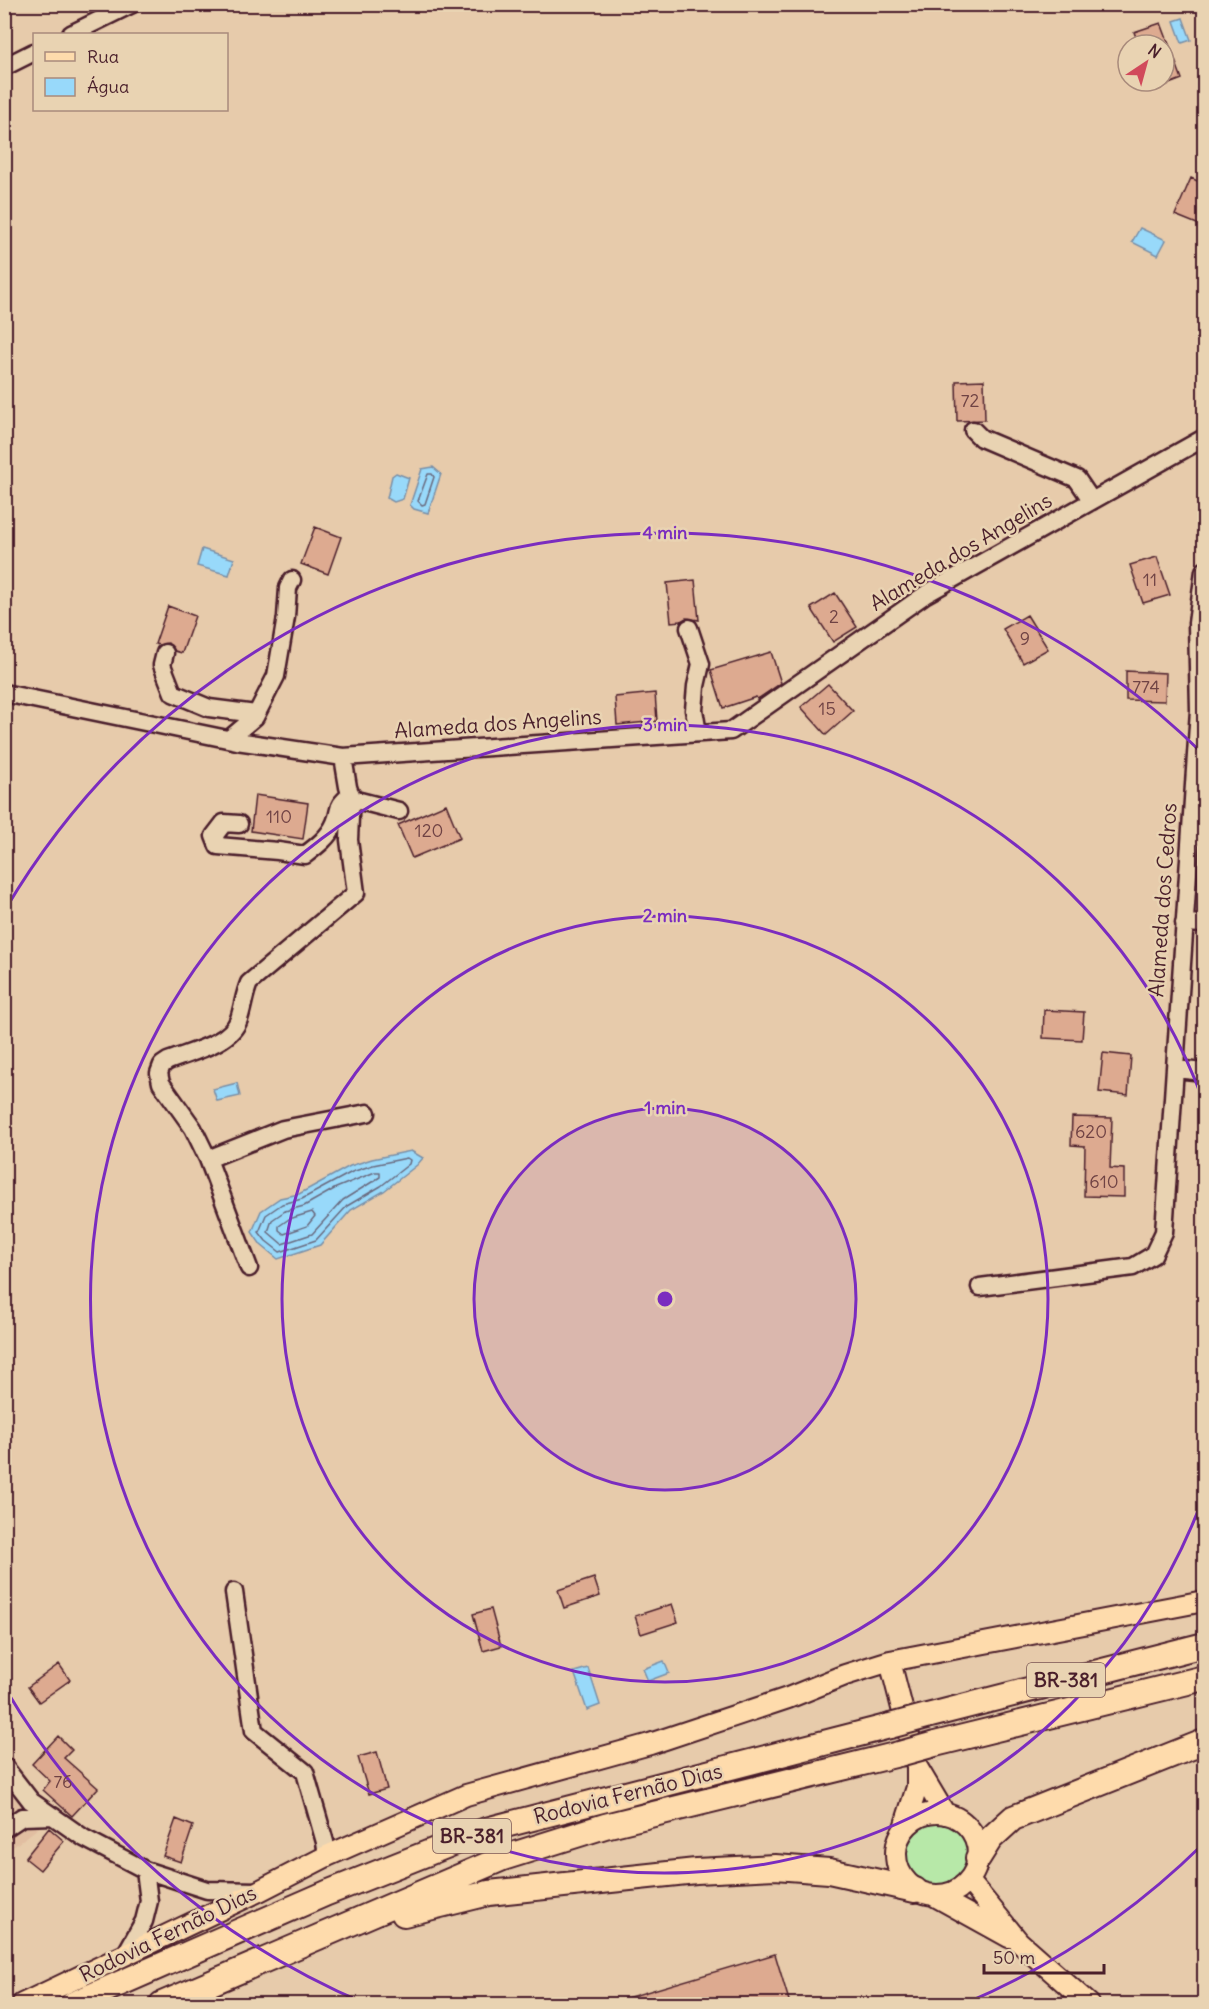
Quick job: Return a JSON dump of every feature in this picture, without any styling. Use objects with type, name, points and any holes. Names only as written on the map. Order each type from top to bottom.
[{"type":"highway","name":"Rodovia Fernão Dias","points":[[73,2004],[327,1893],[486,1830],[1204,1645]]},
{"type":"highway","name":"Rodovia Fernão Dias","points":[[162,2004],[338,1931],[503,1858],[605,1826],[908,1761],[935,1744],[1204,1678]]},
{"type":"highway","points":[[978,1858],[990,1839],[1013,1818],[1204,1742]]},
{"type":"highway","points":[[338,1931],[489,1893],[696,1870],[775,1867],[829,1871],[925,1893]]},
{"type":"main road","name":"BR-381","points":[[890,1661],[1204,1601]]},
{"type":"main road","name":"Rodovia Fernão Dias","points":[[22,2004],[259,1891],[327,1856],[466,1795],[650,1744],[890,1661]]},
{"type":"main road","points":[[890,1661],[908,1761],[917,1787],[904,1828],[898,1838],[896,1861],[899,1872],[906,1882],[1018,1942]]},
{"type":"main road","points":[[908,1761],[945,1814]]},
{"type":"main road","points":[[904,1828],[923,1815],[945,1814],[966,1825],[977,1846],[978,1858],[969,1881],[948,1894],[925,1893]]},
{"type":"main road","points":[[969,1881],[1018,1942],[1089,2004]]},
{"type":"street","points":[[73,33],[132,4]]},
{"type":"street","points":[[4,67],[33,52]]},
{"type":"street","points":[[973,430],[981,438],[1077,479],[1092,501]]},
{"type":"street","name":"Alameda dos Angelins","points":[[4,693],[229,739],[344,757],[731,731],[926,594],[1204,438]]},
{"type":"street","name":"Alameda dos Cedros","points":[[980,1287],[1133,1267],[1153,1256],[1164,1232],[1199,710],[1197,622],[1204,572]]},
{"type":"street","points":[[229,739],[256,714],[276,676],[286,617],[288,588],[292,580]]},
{"type":"street","points":[[689,627],[701,664],[694,710],[698,733]]},
{"type":"street","points":[[165,653],[162,665],[173,693],[209,708],[256,714]]},
{"type":"street","points":[[344,757],[352,799],[399,811]]},
{"type":"street","points":[[239,824],[224,823],[214,836],[218,846],[305,855],[322,843],[335,823],[339,805],[351,794]]},
{"type":"street","points":[[249,1268],[208,1159],[193,1128],[161,1083],[159,1073],[162,1065],[168,1061],[227,1038],[234,1031],[239,1020],[244,994],[249,983],[356,893],[349,840],[351,794]]},
{"type":"street","points":[[1184,922],[1204,924]]},
{"type":"street","points":[[1175,1069],[1204,1072]]},
{"type":"street","points":[[208,1159],[283,1129],[367,1113]]},
{"type":"street","points":[[234,1592],[255,1731],[305,1772],[327,1856]]},
{"type":"street","points":[[4,1766],[31,1801],[84,1838],[145,1870],[207,1890],[259,1891]]},
{"type":"street","points":[[4,1829],[22,1817],[53,1816]]},
{"type":"street","points":[[126,1953],[144,1921],[149,1901],[145,1870]]},
{"type":"shaded area","points":[[4,1777],[41,1826],[5,1853],[4,1853]]},
{"type":"green space","points":[[932,1824],[944,1824],[960,1833],[967,1843],[969,1855],[967,1867],[960,1877],[944,1886],[932,1886],[921,1881],[912,1872],[907,1861],[907,1849],[912,1838],[921,1829]]},
{"type":"water","points":[[1183,18],[1191,40],[1182,43],[1174,21]]},
{"type":"water","points":[[1140,228],[1166,240],[1158,255],[1132,242]]},
{"type":"water","points":[[433,467],[441,474],[428,513],[414,509],[410,505],[422,469]]},
{"type":"water","points":[[396,473],[409,478],[403,499],[394,502],[387,498],[392,476]]},
{"type":"water","points":[[202,549],[234,559],[229,575],[197,566]]},
{"type":"water","points":[[237,1083],[240,1096],[217,1101],[213,1089]]},
{"type":"water","points":[[411,1151],[423,1158],[417,1165],[384,1191],[351,1210],[320,1245],[278,1259],[261,1245],[252,1232],[261,1211],[280,1198],[299,1194],[350,1166]]},
{"type":"water","points":[[664,1661],[669,1673],[648,1681],[643,1669]]},
{"type":"water","points":[[588,1668],[600,1705],[587,1710],[574,1672]]},
{"type":"building","points":[[1161,23],[1165,33],[1134,33]]},
{"type":"building","points":[[1176,63],[1182,79],[1176,81]]},
{"type":"building","points":[[1191,178],[1204,184],[1202,226],[1175,215]]},
{"type":"building","points":[[984,380],[985,420],[957,421],[956,381]]},
{"type":"building","points":[[315,527],[341,537],[328,574],[301,564]]},
{"type":"building","points":[[1157,557],[1170,595],[1143,603],[1130,565]]},
{"type":"building","points":[[695,580],[699,620],[686,618],[671,622],[667,583]]},
{"type":"building","points":[[835,593],[857,627],[833,642],[811,608]]},
{"type":"building","points":[[168,606],[195,616],[182,653],[175,651],[168,643],[155,644]]},
{"type":"building","points":[[1027,615],[1048,649],[1023,663],[1003,629]]},
{"type":"building","points":[[771,652],[781,683],[757,699],[756,697],[723,708],[711,670]]},
{"type":"building","points":[[1126,671],[1166,673],[1165,701],[1126,700]]},
{"type":"building","points":[[828,684],[853,711],[826,735],[801,707]]},
{"type":"building","points":[[655,693],[657,721],[617,725],[615,697]]},
{"type":"building","points":[[255,795],[308,803],[303,839],[251,831]]},
{"type":"building","points":[[446,804],[460,838],[412,858],[398,825]]},
{"type":"building","points":[[1044,1010],[1084,1012],[1082,1040],[1043,1038]]},
{"type":"building","points":[[1103,1053],[1131,1056],[1128,1095],[1099,1092]]},
{"type":"building","points":[[1072,1117],[1112,1118],[1110,1168],[1124,1169],[1124,1197],[1084,1196],[1085,1146],[1071,1145]]},
{"type":"building","points":[[594,1578],[600,1596],[564,1608],[558,1590]]},
{"type":"building","points":[[672,1604],[678,1622],[641,1634],[635,1616]]},
{"type":"building","points":[[491,1609],[501,1646],[483,1651],[473,1614]]},
{"type":"building","points":[[59,1664],[70,1680],[39,1702],[28,1687]]},
{"type":"building","points":[[58,1736],[72,1750],[64,1758],[98,1788],[72,1816],[43,1790],[50,1781],[32,1764]]},
{"type":"building","points":[[377,1752],[387,1789],[369,1794],[358,1757]]},
{"type":"building","points":[[176,1819],[193,1826],[181,1862],[163,1856]]},
{"type":"building","points":[[49,1828],[64,1841],[40,1870],[25,1858]]},
{"type":"building","points":[[775,1954],[790,2004],[616,2004],[616,2001]]}]
